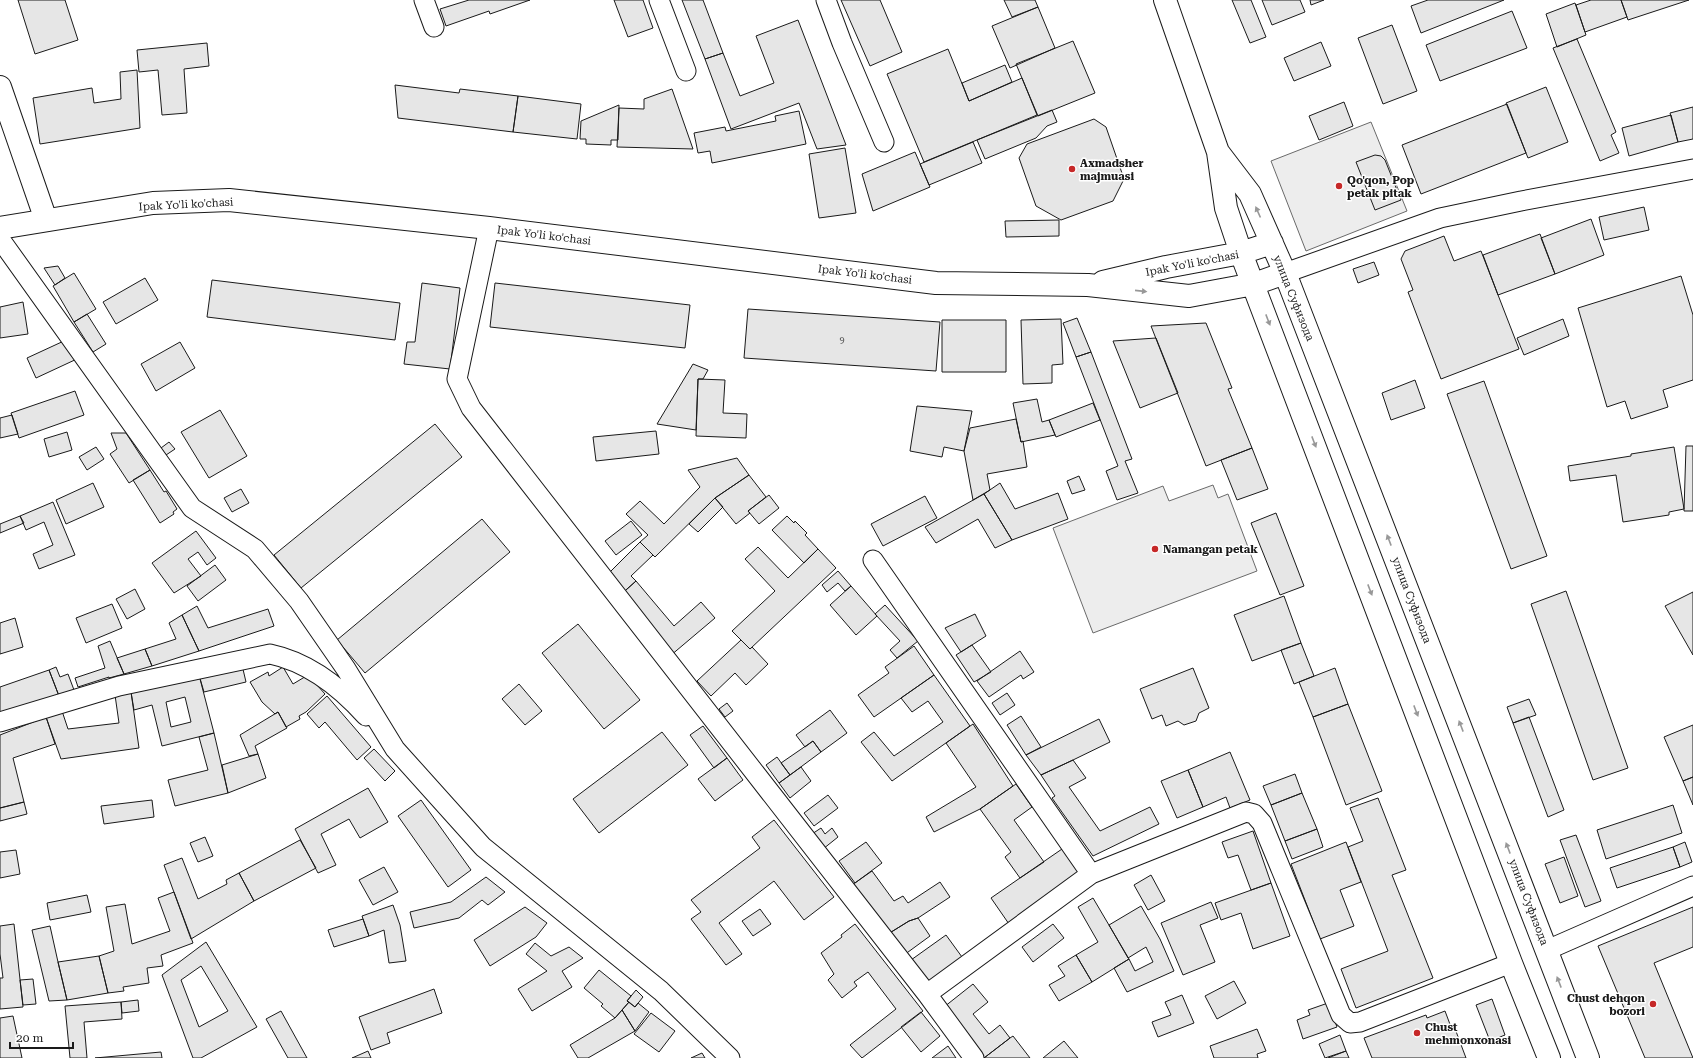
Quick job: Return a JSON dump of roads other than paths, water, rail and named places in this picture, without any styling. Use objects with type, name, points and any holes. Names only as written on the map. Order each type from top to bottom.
[{"type":"main road","points":[[1165,0],[1218,152],[1226,208],[1241,254],[1254,284],[1511,963],[1549,1058]]},
{"type":"main road","points":[[0,87],[46,220]]},
{"type":"main road","name":"улица Суфизода","points":[[1218,152],[1250,194],[1286,273],[1588,1058]]},
{"type":"main road","name":"Ipak Yo'li ko'chasi","points":[[0,228],[153,203],[229,200],[489,228],[936,283],[1088,285],[1189,296],[1254,284],[1286,273]]},
{"type":"main road","name":"Ipak Yo'li ko'chasi","points":[[1088,285],[1166,267],[1241,254],[1272,243]]},
{"type":"street","points":[[424,0],[434,27]]},
{"type":"street","points":[[659,0],[686,71]]},
{"type":"street","points":[[826,0],[842,43],[884,142]]},
{"type":"street","points":[[1286,273],[1440,218],[1521,201],[1693,169]]},
{"type":"street","points":[[489,228],[458,379],[471,408],[927,994],[974,1058]]},
{"type":"street","points":[[0,239],[192,508],[255,549],[299,601],[346,669],[394,749]]},
{"type":"street","points":[[873,560],[1091,874]]},
{"type":"street","points":[[0,722],[119,686],[270,654],[286,657],[311,669],[352,701],[483,847],[661,990],[730,1058]]},
{"type":"street","points":[[927,994],[1091,874],[1246,812],[1254,814],[1262,824],[1341,1015],[1350,1023],[1360,1022],[1511,963]]},
{"type":"street","points":[[1547,950],[1693,886]]},
{"type":"place","name":"Axmadsher majmuasi","points":[[1072,169]]},
{"type":"place","name":"Qo'qon, Pop petak pitak","points":[[1339,186]]},
{"type":"place","name":"Namangan petak","points":[[1155,549]]},
{"type":"place","name":"Chust dehqon bozori","points":[[1653,1004]]},
{"type":"place","name":"Chust mehmonxonasi","points":[[1417,1033]]}]
